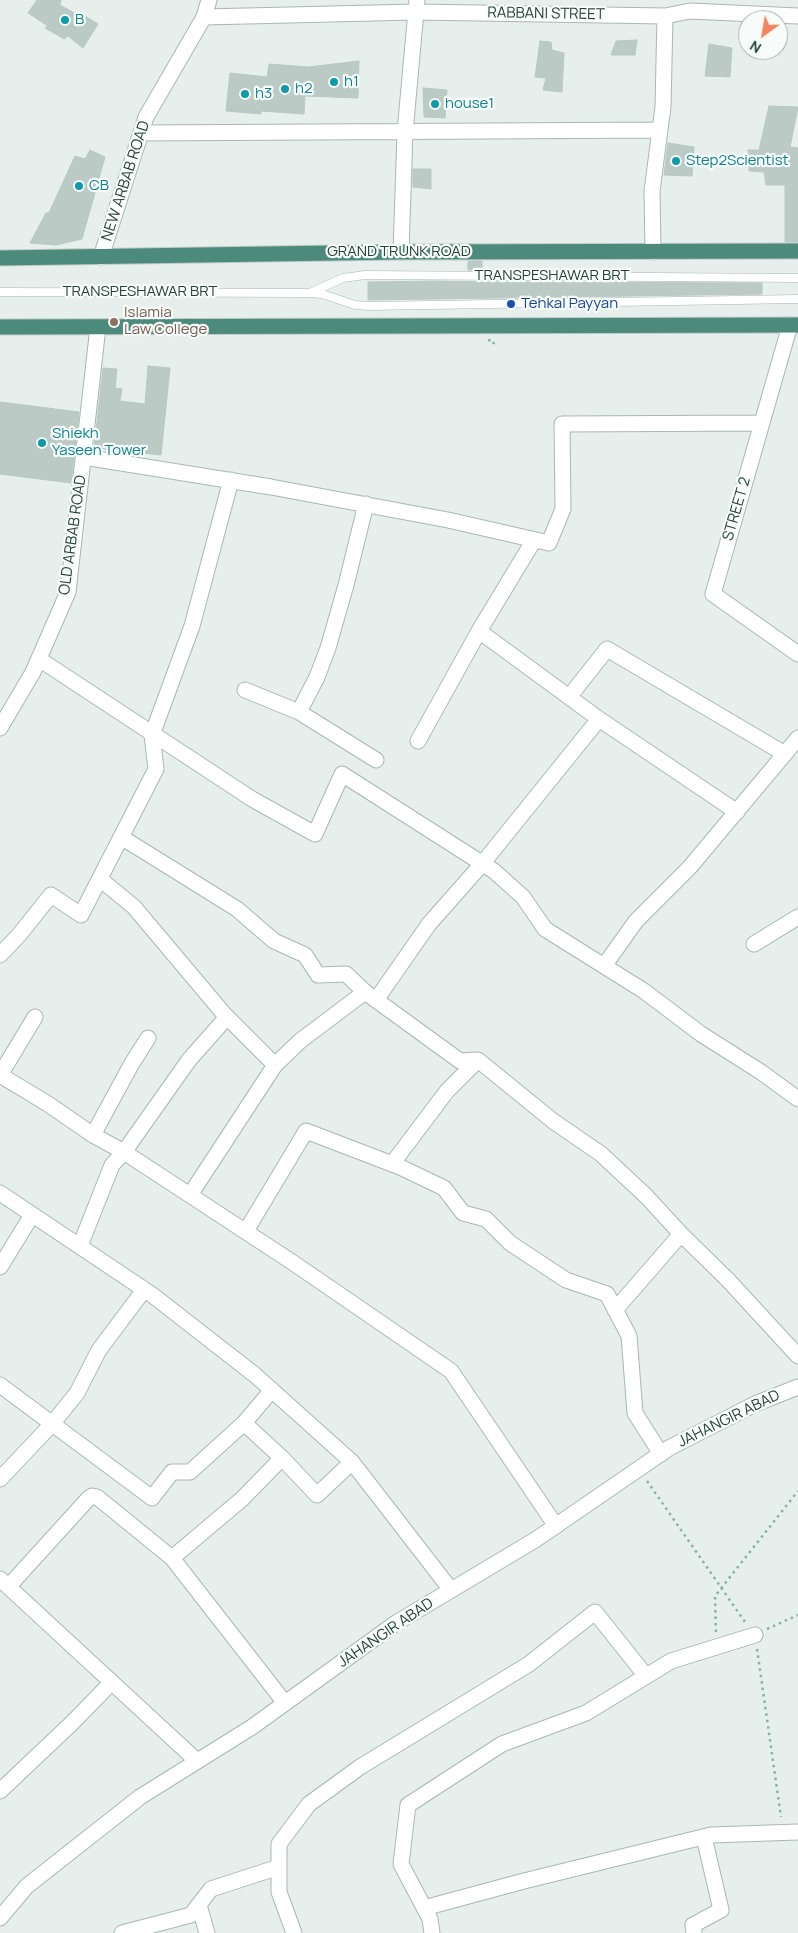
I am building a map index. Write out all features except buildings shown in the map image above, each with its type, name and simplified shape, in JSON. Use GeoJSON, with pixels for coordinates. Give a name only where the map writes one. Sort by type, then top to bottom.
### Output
{"type":"FeatureCollection","features":[{"type":"Feature","properties":{"kind":"highway","name":"GRAND TRUNK ROAD"},"geometry":{"type":"LineString","coordinates":[[0,258],[400,252],[798,251]]}},
{"type":"Feature","properties":{"kind":"highway"},"geometry":{"type":"LineString","coordinates":[[0,327],[794,324]]}},
{"type":"Feature","properties":{"kind":"street","name":"NEW ARBAB ROAD"},"geometry":{"type":"LineString","coordinates":[[101,257],[146,117],[204,17],[209,0]]}},
{"type":"Feature","properties":{"kind":"street","name":"RABBANI STREET"},"geometry":{"type":"LineString","coordinates":[[204,17],[416,6],[665,16],[690,11],[798,16]]}},
{"type":"Feature","properties":{"kind":"street"},"geometry":{"type":"LineString","coordinates":[[400,252],[405,132],[416,6]]}},
{"type":"Feature","properties":{"kind":"street"},"geometry":{"type":"LineString","coordinates":[[653,252],[652,191],[663,107],[665,16]]}},
{"type":"Feature","properties":{"kind":"street"},"geometry":{"type":"LineString","coordinates":[[141,133],[660,130]]}},
{"type":"Feature","properties":{"kind":"street","name":"STREET 2"},"geometry":{"type":"LineString","coordinates":[[794,324],[761,423],[713,594],[798,654]]}},
{"type":"Feature","properties":{"kind":"street","name":"OLD ARBAB ROAD"},"geometry":{"type":"LineString","coordinates":[[0,728],[33,672],[68,592],[98,327]]}},
{"type":"Feature","properties":{"kind":"street"},"geometry":{"type":"LineString","coordinates":[[84,457],[366,504],[549,543],[562,509],[562,424],[761,423]]}},
{"type":"Feature","properties":{"kind":"street"},"geometry":{"type":"LineString","coordinates":[[0,955],[20,935],[51,895],[81,915],[156,769],[152,735],[192,626],[231,480]]}},
{"type":"Feature","properties":{"kind":"street"},"geometry":{"type":"LineString","coordinates":[[299,712],[317,677],[328,648],[346,586],[366,504]]}},
{"type":"Feature","properties":{"kind":"street"},"geometry":{"type":"LineString","coordinates":[[418,741],[534,540]]}},
{"type":"Feature","properties":{"kind":"street"},"geometry":{"type":"LineString","coordinates":[[480,631],[599,719],[737,812]]}},
{"type":"Feature","properties":{"kind":"street"},"geometry":{"type":"LineString","coordinates":[[569,697],[607,649],[785,754]]}},
{"type":"Feature","properties":{"kind":"street"},"geometry":{"type":"LineString","coordinates":[[39,659],[252,799],[315,834],[342,774],[494,871],[523,897],[545,929],[644,991],[701,1034],[762,1072],[798,1099]]}},
{"type":"Feature","properties":{"kind":"street"},"geometry":{"type":"LineString","coordinates":[[245,690],[299,712],[376,760]]}},
{"type":"Feature","properties":{"kind":"street"},"geometry":{"type":"LineString","coordinates":[[190,1195],[275,1065],[300,1041],[371,996],[429,924],[482,864],[599,719]]}},
{"type":"Feature","properties":{"kind":"street"},"geometry":{"type":"LineString","coordinates":[[604,966],[636,921],[690,867],[798,738]]}},
{"type":"Feature","properties":{"kind":"street"},"geometry":{"type":"LineString","coordinates":[[121,837],[237,909],[274,941],[305,955],[318,975],[346,974],[371,996],[460,1061],[478,1060],[553,1120],[601,1154],[646,1196],[728,1280],[798,1356]]}},
{"type":"Feature","properties":{"kind":"street"},"geometry":{"type":"LineString","coordinates":[[100,879],[134,907],[228,1017],[275,1065]]}},
{"type":"Feature","properties":{"kind":"street"},"geometry":{"type":"LineString","coordinates":[[754,944],[798,917]]}},
{"type":"Feature","properties":{"kind":"street"},"geometry":{"type":"LineString","coordinates":[[35,1017],[0,1075],[246,1231],[451,1371],[556,1526]]}},
{"type":"Feature","properties":{"kind":"street"},"geometry":{"type":"LineString","coordinates":[[80,1246],[112,1164],[124,1152],[189,1060],[228,1017]]}},
{"type":"Feature","properties":{"kind":"street"},"geometry":{"type":"LineString","coordinates":[[93,1135],[131,1064],[148,1038]]}},
{"type":"Feature","properties":{"kind":"street"},"geometry":{"type":"LineString","coordinates":[[392,1164],[447,1091],[478,1060]]}},
{"type":"Feature","properties":{"kind":"street"},"geometry":{"type":"LineString","coordinates":[[246,1231],[306,1131],[392,1164],[444,1188],[463,1213],[486,1219],[510,1242],[566,1280],[607,1294],[629,1336],[635,1413],[661,1454]]}},
{"type":"Feature","properties":{"kind":"street"},"geometry":{"type":"LineString","coordinates":[[0,1193],[144,1290],[255,1375],[352,1462],[451,1590]]}},
{"type":"Feature","properties":{"kind":"street"},"geometry":{"type":"LineString","coordinates":[[0,1268],[32,1215]]}},
{"type":"Feature","properties":{"kind":"street"},"geometry":{"type":"LineString","coordinates":[[615,1310],[681,1234]]}},
{"type":"Feature","properties":{"kind":"street"},"geometry":{"type":"LineString","coordinates":[[0,1479],[52,1424],[76,1393],[99,1350],[144,1290]]}},
{"type":"Feature","properties":{"kind":"street"},"geometry":{"type":"LineString","coordinates":[[0,1385],[152,1498],[172,1472],[190,1472],[244,1423],[272,1390]]}},
{"type":"Feature","properties":{"kind":"street","name":"JAHANGIR ABAD"},"geometry":{"type":"LineString","coordinates":[[0,1918],[27,1886],[140,1797],[252,1727],[396,1623],[556,1526],[661,1454],[755,1404],[798,1387]]}},
{"type":"Feature","properties":{"kind":"street"},"geometry":{"type":"LineString","coordinates":[[244,1423],[282,1458],[317,1495],[352,1462]]}},
{"type":"Feature","properties":{"kind":"street"},"geometry":{"type":"LineString","coordinates":[[172,1558],[242,1499],[282,1458]]}},
{"type":"Feature","properties":{"kind":"street"},"geometry":{"type":"LineString","coordinates":[[197,1762],[4,1582],[92,1496],[97,1497],[172,1558],[285,1703]]}},
{"type":"Feature","properties":{"kind":"street"},"geometry":{"type":"LineString","coordinates":[[294,1933],[279,1892],[279,1844],[309,1804],[360,1767],[529,1664],[595,1612],[646,1676]]}},
{"type":"Feature","properties":{"kind":"street"},"geometry":{"type":"LineString","coordinates":[[432,1933],[430,1919],[401,1864],[408,1805],[502,1744],[586,1713],[671,1661],[755,1635]]}},
{"type":"Feature","properties":{"kind":"street"},"geometry":{"type":"LineString","coordinates":[[0,1790],[72,1723],[112,1682]]}},
{"type":"Feature","properties":{"kind":"street"},"geometry":{"type":"LineString","coordinates":[[424,1908],[524,1881],[704,1837],[791,1833]]}},
{"type":"Feature","properties":{"kind":"street"},"geometry":{"type":"LineString","coordinates":[[694,1933],[693,1925],[721,1910],[704,1837]]}},
{"type":"Feature","properties":{"kind":"street"},"geometry":{"type":"LineString","coordinates":[[122,1933],[191,1915],[212,1890],[279,1867]]}},
{"type":"Feature","properties":{"kind":"street"},"geometry":{"type":"LineString","coordinates":[[199,1905],[207,1933]]}},
{"type":"Feature","properties":{"kind":"lane","name":"TRANSPESHAWAR BRT"},"geometry":{"type":"LineString","coordinates":[[310,293],[343,278],[366,276],[798,278]]}},
{"type":"Feature","properties":{"kind":"lane","name":"TRANSPESHAWAR BRT"},"geometry":{"type":"LineString","coordinates":[[0,292],[310,293],[322,294],[354,305],[369,306],[798,300]]}},
{"type":"Feature","properties":{"kind":"path"},"geometry":{"type":"LineString","coordinates":[[638,1469],[755,1635],[791,1833]]}},
{"type":"Feature","properties":{"kind":"path"},"geometry":{"type":"LineString","coordinates":[[717,1646],[714,1596],[798,1491]]}},
{"type":"Feature","properties":{"kind":"path"},"geometry":{"type":"LineString","coordinates":[[755,1635],[798,1615]]}},
{"type":"Feature","properties":{"kind":"place","name":"B"},"geometry":{"type":"Point","coordinates":[65,20]}},
{"type":"Feature","properties":{"kind":"place","name":"h1"},"geometry":{"type":"Point","coordinates":[334,82]}},
{"type":"Feature","properties":{"kind":"place","name":"h2"},"geometry":{"type":"Point","coordinates":[285,89]}},
{"type":"Feature","properties":{"kind":"place","name":"h3"},"geometry":{"type":"Point","coordinates":[245,94]}},
{"type":"Feature","properties":{"kind":"place","name":"house1"},"geometry":{"type":"Point","coordinates":[435,104]}},
{"type":"Feature","properties":{"kind":"place","name":"Step2Scientist"},"geometry":{"type":"Point","coordinates":[676,161]}},
{"type":"Feature","properties":{"kind":"place","name":"CB"},"geometry":{"type":"Point","coordinates":[79,186]}},
{"type":"Feature","properties":{"kind":"place","name":"Tehkal Payyan"},"geometry":{"type":"Point","coordinates":[511,304]}},
{"type":"Feature","properties":{"kind":"place","name":"Islamia Law College"},"geometry":{"type":"Point","coordinates":[114,322]}},
{"type":"Feature","properties":{"kind":"place","name":"Shiekh Yaseen Tower"},"geometry":{"type":"Point","coordinates":[42,443]}}]}
